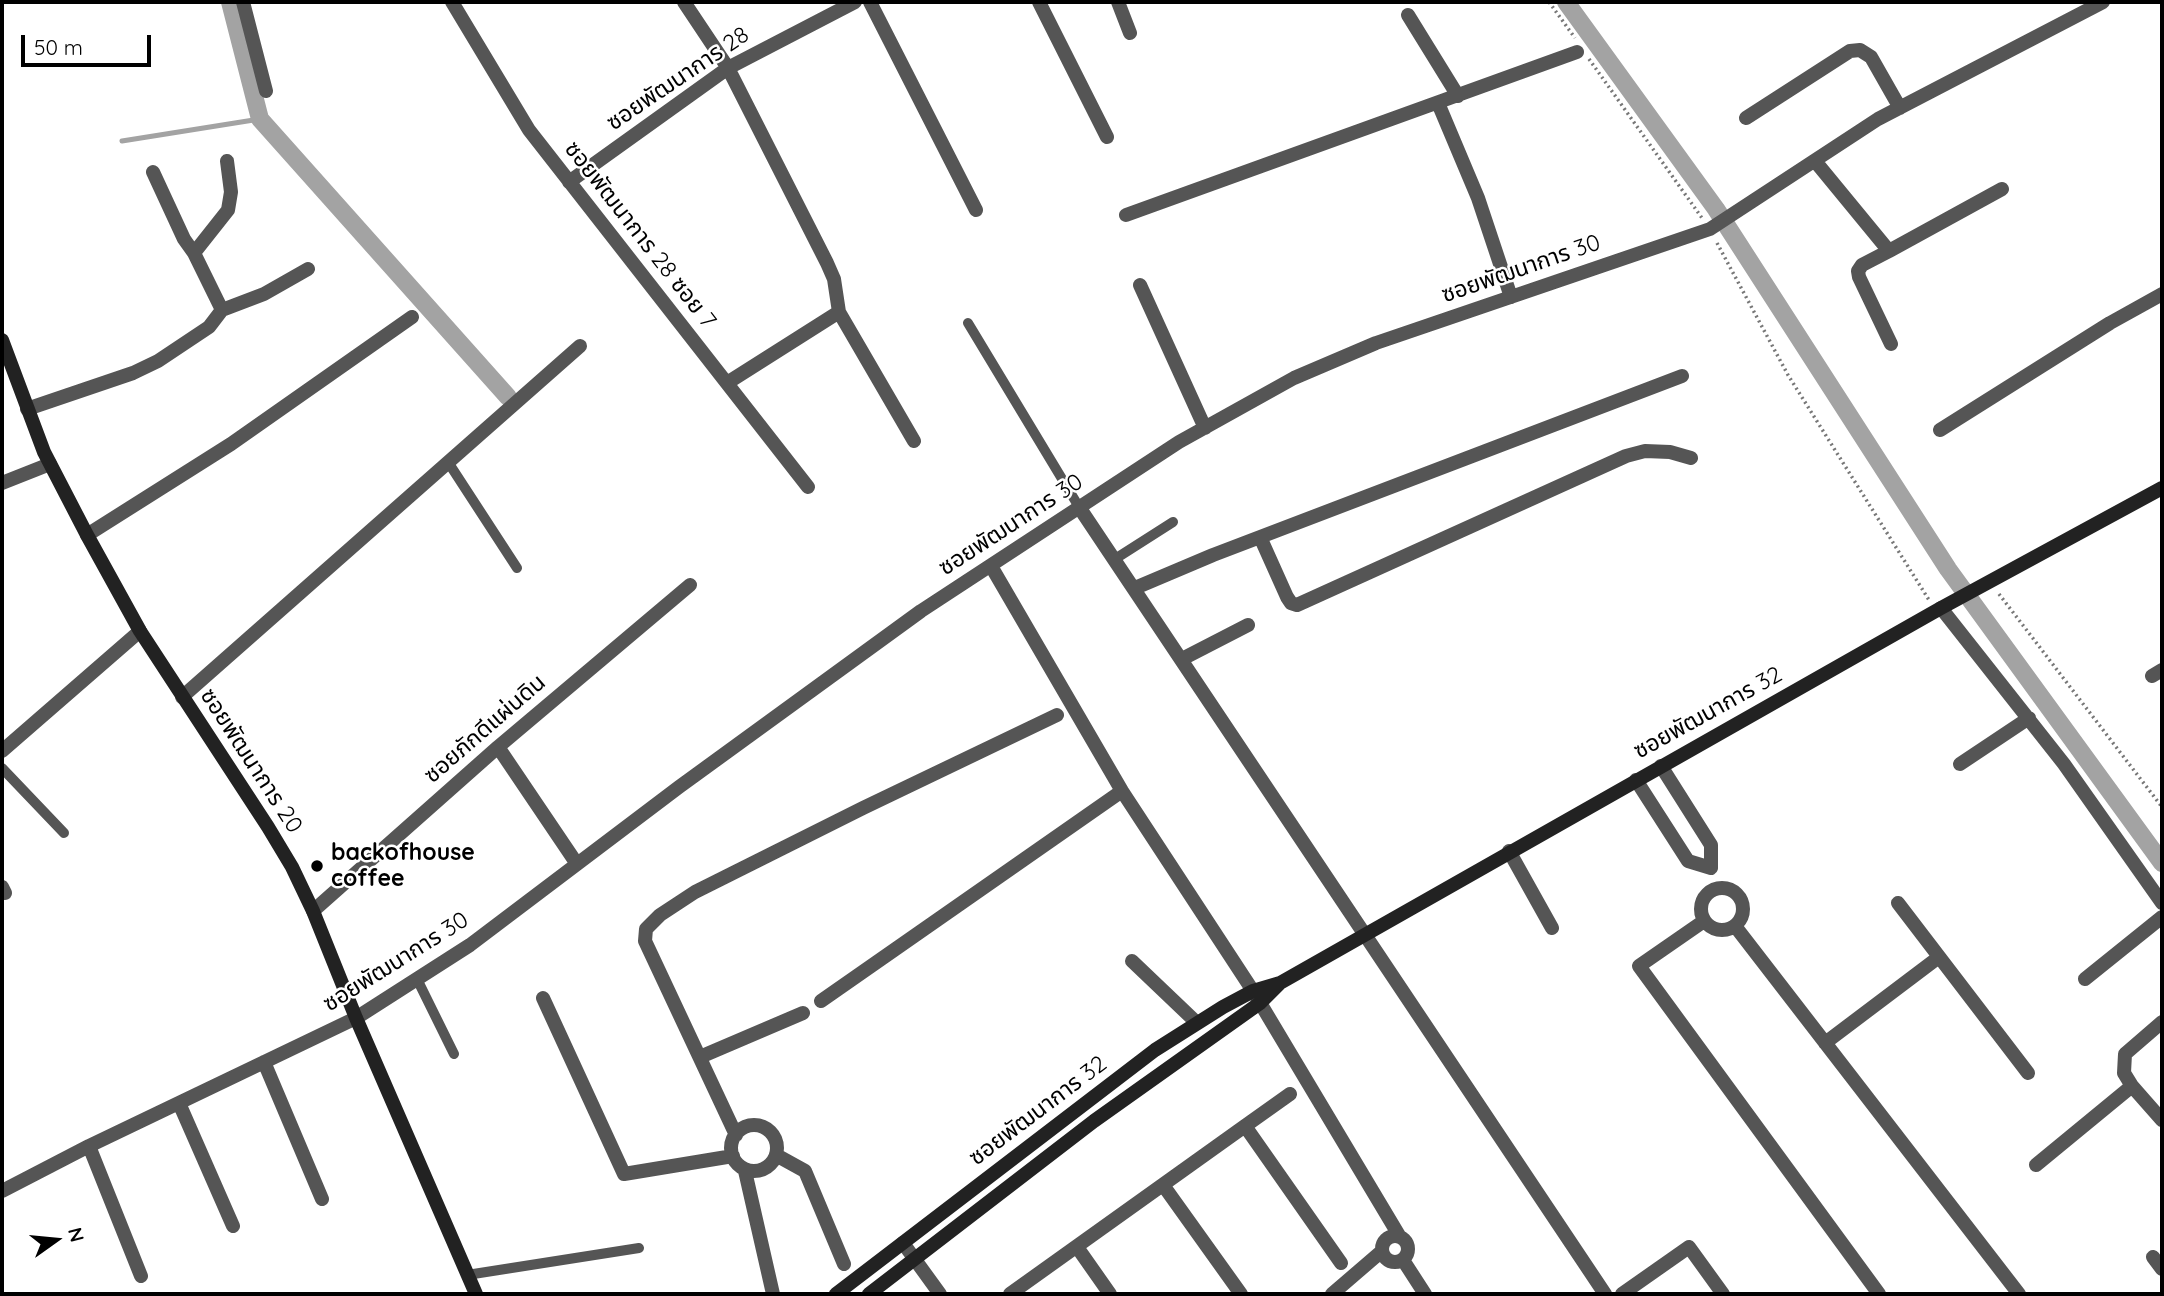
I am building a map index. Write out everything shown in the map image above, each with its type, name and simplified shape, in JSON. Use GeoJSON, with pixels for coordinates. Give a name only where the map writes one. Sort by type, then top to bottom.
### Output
{"type":"FeatureCollection","features":[{"type":"Feature","properties":{"kind":"street"},"geometry":{"type":"LineString","coordinates":[[243,2],[266,91]]}},
{"type":"Feature","properties":{"kind":"street","name":"ซอยพัฒนาการ 28 ซอย 7"},"geometry":{"type":"LineString","coordinates":[[452,2],[529,130],[808,487]]}},
{"type":"Feature","properties":{"kind":"street"},"geometry":{"type":"LineString","coordinates":[[684,2],[728,68],[827,263],[834,279],[839,312],[914,441]]}},
{"type":"Feature","properties":{"kind":"street","name":"ซอยพัฒนาการ 28"},"geometry":{"type":"LineString","coordinates":[[569,182],[728,68],[855,2]]}},
{"type":"Feature","properties":{"kind":"street"},"geometry":{"type":"LineString","coordinates":[[870,2],[976,211]]}},
{"type":"Feature","properties":{"kind":"street"},"geometry":{"type":"LineString","coordinates":[[1039,2],[1107,137]]}},
{"type":"Feature","properties":{"kind":"street"},"geometry":{"type":"LineString","coordinates":[[1118,2],[1130,33]]}},
{"type":"Feature","properties":{"kind":"street","name":"ซอยพัฒนาการ 30"},"geometry":{"type":"LineString","coordinates":[[2,1191],[89,1146],[355,1018],[417,979],[470,945],[679,787],[921,611],[1205,428],[1294,378],[1376,342],[1710,229],[1878,120],[2104,2]]}},
{"type":"Feature","properties":{"kind":"street"},"geometry":{"type":"LineString","coordinates":[[1408,15],[1458,96]]}},
{"type":"Feature","properties":{"kind":"street"},"geometry":{"type":"LineString","coordinates":[[1746,118],[1850,51],[1860,50],[1871,57],[1900,108]]}},
{"type":"Feature","properties":{"kind":"street"},"geometry":{"type":"LineString","coordinates":[[1126,215],[1582,52]]}},
{"type":"Feature","properties":{"kind":"street"},"geometry":{"type":"LineString","coordinates":[[1438,103],[1478,198],[1511,297]]}},
{"type":"Feature","properties":{"kind":"street"},"geometry":{"type":"LineString","coordinates":[[1815,161],[1889,251]]}},
{"type":"Feature","properties":{"kind":"street"},"geometry":{"type":"LineString","coordinates":[[194,253],[228,210],[231,192],[227,162]]}},
{"type":"Feature","properties":{"kind":"street"},"geometry":{"type":"LineString","coordinates":[[153,172],[184,239],[194,253],[222,310]]}},
{"type":"Feature","properties":{"kind":"street"},"geometry":{"type":"LineString","coordinates":[[1891,344],[1858,277],[1862,265],[2002,189]]}},
{"type":"Feature","properties":{"kind":"street"},"geometry":{"type":"LineString","coordinates":[[27,410],[133,373],[158,361],[209,327],[222,310],[264,294],[308,269]]}},
{"type":"Feature","properties":{"kind":"street"},"geometry":{"type":"LineString","coordinates":[[1140,285],[1205,428]]}},
{"type":"Feature","properties":{"kind":"street"},"geometry":{"type":"LineString","coordinates":[[1940,430],[2110,323],[2162,294]]}},
{"type":"Feature","properties":{"kind":"street"},"geometry":{"type":"LineString","coordinates":[[727,383],[839,312]]}},
{"type":"Feature","properties":{"kind":"street"},"geometry":{"type":"LineString","coordinates":[[87,535],[231,444],[412,317]]}},
{"type":"Feature","properties":{"kind":"street","name":"ซอยพัฒนาการ 20"},"geometry":{"type":"LineString","coordinates":[[2,340],[50,464],[87,535],[140,631],[292,867],[476,1294]]}},
{"type":"Feature","properties":{"kind":"street"},"geometry":{"type":"LineString","coordinates":[[182,697],[580,346]]}},
{"type":"Feature","properties":{"kind":"street"},"geometry":{"type":"LineString","coordinates":[[1135,588],[1213,555],[1261,539],[1682,376]]}},
{"type":"Feature","properties":{"kind":"street"},"geometry":{"type":"LineString","coordinates":[[1261,539],[1287,597],[1291,603],[1297,605],[1626,456],[1644,451],[1670,452],[1691,458]]}},
{"type":"Feature","properties":{"kind":"street"},"geometry":{"type":"LineString","coordinates":[[2,483],[50,464]]}},
{"type":"Feature","properties":{"kind":"street","name":"ซอยพัฒนาการ 32"},"geometry":{"type":"LineString","coordinates":[[869,1294],[1257,997],[1509,851],[1943,607],[2162,488]]}},
{"type":"Feature","properties":{"kind":"street"},"geometry":{"type":"LineString","coordinates":[[1079,507],[1605,1294]]}},
{"type":"Feature","properties":{"kind":"street"},"geometry":{"type":"LineString","coordinates":[[991,566],[1122,791],[1257,997],[1408,1248],[1403,1260],[1397,1262],[1390,1261],[1382,1251]]}},
{"type":"Feature","properties":{"kind":"street","name":"ซอยภักดีแผ่นดิน"},"geometry":{"type":"LineString","coordinates":[[313,911],[498,747],[690,584]]}},
{"type":"Feature","properties":{"kind":"street"},"geometry":{"type":"LineString","coordinates":[[1943,607],[2029,718],[2162,903]]}},
{"type":"Feature","properties":{"kind":"street"},"geometry":{"type":"LineString","coordinates":[[1182,659],[1248,625]]}},
{"type":"Feature","properties":{"kind":"street"},"geometry":{"type":"LineString","coordinates":[[2,751],[140,631]]}},
{"type":"Feature","properties":{"kind":"street"},"geometry":{"type":"LineString","coordinates":[[736,1135],[645,942],[646,929],[660,915],[695,892],[1057,715]]}},
{"type":"Feature","properties":{"kind":"street"},"geometry":{"type":"LineString","coordinates":[[1960,764],[2029,718]]}},
{"type":"Feature","properties":{"kind":"street"},"geometry":{"type":"LineString","coordinates":[[498,747],[577,864]]}},
{"type":"Feature","properties":{"kind":"street"},"geometry":{"type":"LineString","coordinates":[[1661,766],[1711,845],[1711,868],[1718,888]]}},
{"type":"Feature","properties":{"kind":"street"},"geometry":{"type":"LineString","coordinates":[[1636,780],[1688,861],[1711,868]]}},
{"type":"Feature","properties":{"kind":"street"},"geometry":{"type":"LineString","coordinates":[[821,1001],[1122,791]]}},
{"type":"Feature","properties":{"kind":"street"},"geometry":{"type":"LineString","coordinates":[[1509,851],[1552,928]]}},
{"type":"Feature","properties":{"kind":"street"},"geometry":{"type":"LineString","coordinates":[[1712,890],[1732,890],[1741,900],[1743,914],[1735,926],[1722,930],[1709,926],[1704,921],[1701,914],[1703,901],[1712,890]]}},
{"type":"Feature","properties":{"kind":"street"},"geometry":{"type":"LineString","coordinates":[[1898,903],[2028,1073]]}},
{"type":"Feature","properties":{"kind":"street"},"geometry":{"type":"LineString","coordinates":[[2085,979],[2162,917]]}},
{"type":"Feature","properties":{"kind":"street"},"geometry":{"type":"LineString","coordinates":[[1704,921],[1639,966],[1879,1294]]}},
{"type":"Feature","properties":{"kind":"street"},"geometry":{"type":"LineString","coordinates":[[1735,926],[2019,1294]]}},
{"type":"Feature","properties":{"kind":"street"},"geometry":{"type":"LineString","coordinates":[[1825,1043],[1940,957]]}},
{"type":"Feature","properties":{"kind":"street"},"geometry":{"type":"LineString","coordinates":[[1132,961],[1197,1024]]}},
{"type":"Feature","properties":{"kind":"street","name":"ซอยพัฒนาการ 32"},"geometry":{"type":"LineString","coordinates":[[836,1294],[1155,1050],[1197,1024],[1257,997]]}},
{"type":"Feature","properties":{"kind":"street"},"geometry":{"type":"LineString","coordinates":[[543,998],[624,1174],[733,1156]]}},
{"type":"Feature","properties":{"kind":"street"},"geometry":{"type":"LineString","coordinates":[[700,1057],[803,1013]]}},
{"type":"Feature","properties":{"kind":"street"},"geometry":{"type":"LineString","coordinates":[[2161,1116],[2132,1086],[2124,1073],[2125,1054],[2162,1022]]}},
{"type":"Feature","properties":{"kind":"street"},"geometry":{"type":"LineString","coordinates":[[264,1062],[322,1199]]}},
{"type":"Feature","properties":{"kind":"street"},"geometry":{"type":"LineString","coordinates":[[2036,1166],[2132,1086]]}},
{"type":"Feature","properties":{"kind":"street"},"geometry":{"type":"LineString","coordinates":[[1010,1294],[1290,1094]]}},
{"type":"Feature","properties":{"kind":"street"},"geometry":{"type":"LineString","coordinates":[[179,1103],[233,1226]]}},
{"type":"Feature","properties":{"kind":"street"},"geometry":{"type":"LineString","coordinates":[[1081,1106],[1094,1121]]}},
{"type":"Feature","properties":{"kind":"street"},"geometry":{"type":"LineString","coordinates":[[751,1125],[764,1126],[774,1136],[776,1155],[772,1163],[763,1169],[745,1171],[739,1168],[733,1156],[733,1141],[736,1135],[751,1125]]}},
{"type":"Feature","properties":{"kind":"street"},"geometry":{"type":"LineString","coordinates":[[1245,1126],[1341,1263]]}},
{"type":"Feature","properties":{"kind":"street"},"geometry":{"type":"LineString","coordinates":[[89,1146],[141,1276]]}},
{"type":"Feature","properties":{"kind":"street"},"geometry":{"type":"LineString","coordinates":[[776,1155],[805,1171],[844,1264]]}},
{"type":"Feature","properties":{"kind":"street"},"geometry":{"type":"LineString","coordinates":[[745,1171],[773,1294]]}},
{"type":"Feature","properties":{"kind":"street"},"geometry":{"type":"LineString","coordinates":[[1163,1185],[1241,1294]]}},
{"type":"Feature","properties":{"kind":"street"},"geometry":{"type":"LineString","coordinates":[[1332,1294],[1382,1251],[1387,1239],[1400,1237]]}},
{"type":"Feature","properties":{"kind":"street"},"geometry":{"type":"LineString","coordinates":[[904,1243],[940,1294]]}},
{"type":"Feature","properties":{"kind":"street"},"geometry":{"type":"LineString","coordinates":[[1077,1247],[1110,1294]]}},
{"type":"Feature","properties":{"kind":"street"},"geometry":{"type":"LineString","coordinates":[[1622,1294],[1689,1247],[1723,1294]]}},
{"type":"Feature","properties":{"kind":"street"},"geometry":{"type":"LineString","coordinates":[[1403,1260],[1425,1294]]}},
{"type":"Feature","properties":{"kind":"lane"},"geometry":{"type":"LineString","coordinates":[[968,323],[1079,507]]}},
{"type":"Feature","properties":{"kind":"lane"},"geometry":{"type":"LineString","coordinates":[[448,462],[517,568]]}},
{"type":"Feature","properties":{"kind":"lane"},"geometry":{"type":"LineString","coordinates":[[1115,559],[1173,522]]}},
{"type":"Feature","properties":{"kind":"lane"},"geometry":{"type":"LineString","coordinates":[[2,768],[64,833]]}},
{"type":"Feature","properties":{"kind":"lane"},"geometry":{"type":"LineString","coordinates":[[417,979],[454,1054]]}},
{"type":"Feature","properties":{"kind":"lane"},"geometry":{"type":"LineString","coordinates":[[467,1275],[639,1248]]}},
{"type":"Feature","properties":{"kind":"path"},"geometry":{"type":"LineString","coordinates":[[1549,2],[1710,229],[1788,375],[1943,607]]}},
{"type":"Feature","properties":{"kind":"path"},"geometry":{"type":"LineString","coordinates":[[1990,581],[2162,807]]}},
{"type":"Feature","properties":{"kind":"waterway"},"geometry":{"type":"LineString","coordinates":[[230,2],[260,119],[508,397]]}},
{"type":"Feature","properties":{"kind":"waterway"},"geometry":{"type":"LineString","coordinates":[[1566,2],[1716,209],[1948,569],[2162,863]]}},
{"type":"Feature","properties":{"kind":"waterway"},"geometry":{"type":"LineString","coordinates":[[122,141],[260,119]]}},
{"type":"Feature","properties":{"kind":"place","name":"backofhouse coffee"},"geometry":{"type":"Point","coordinates":[317,866]}}]}
